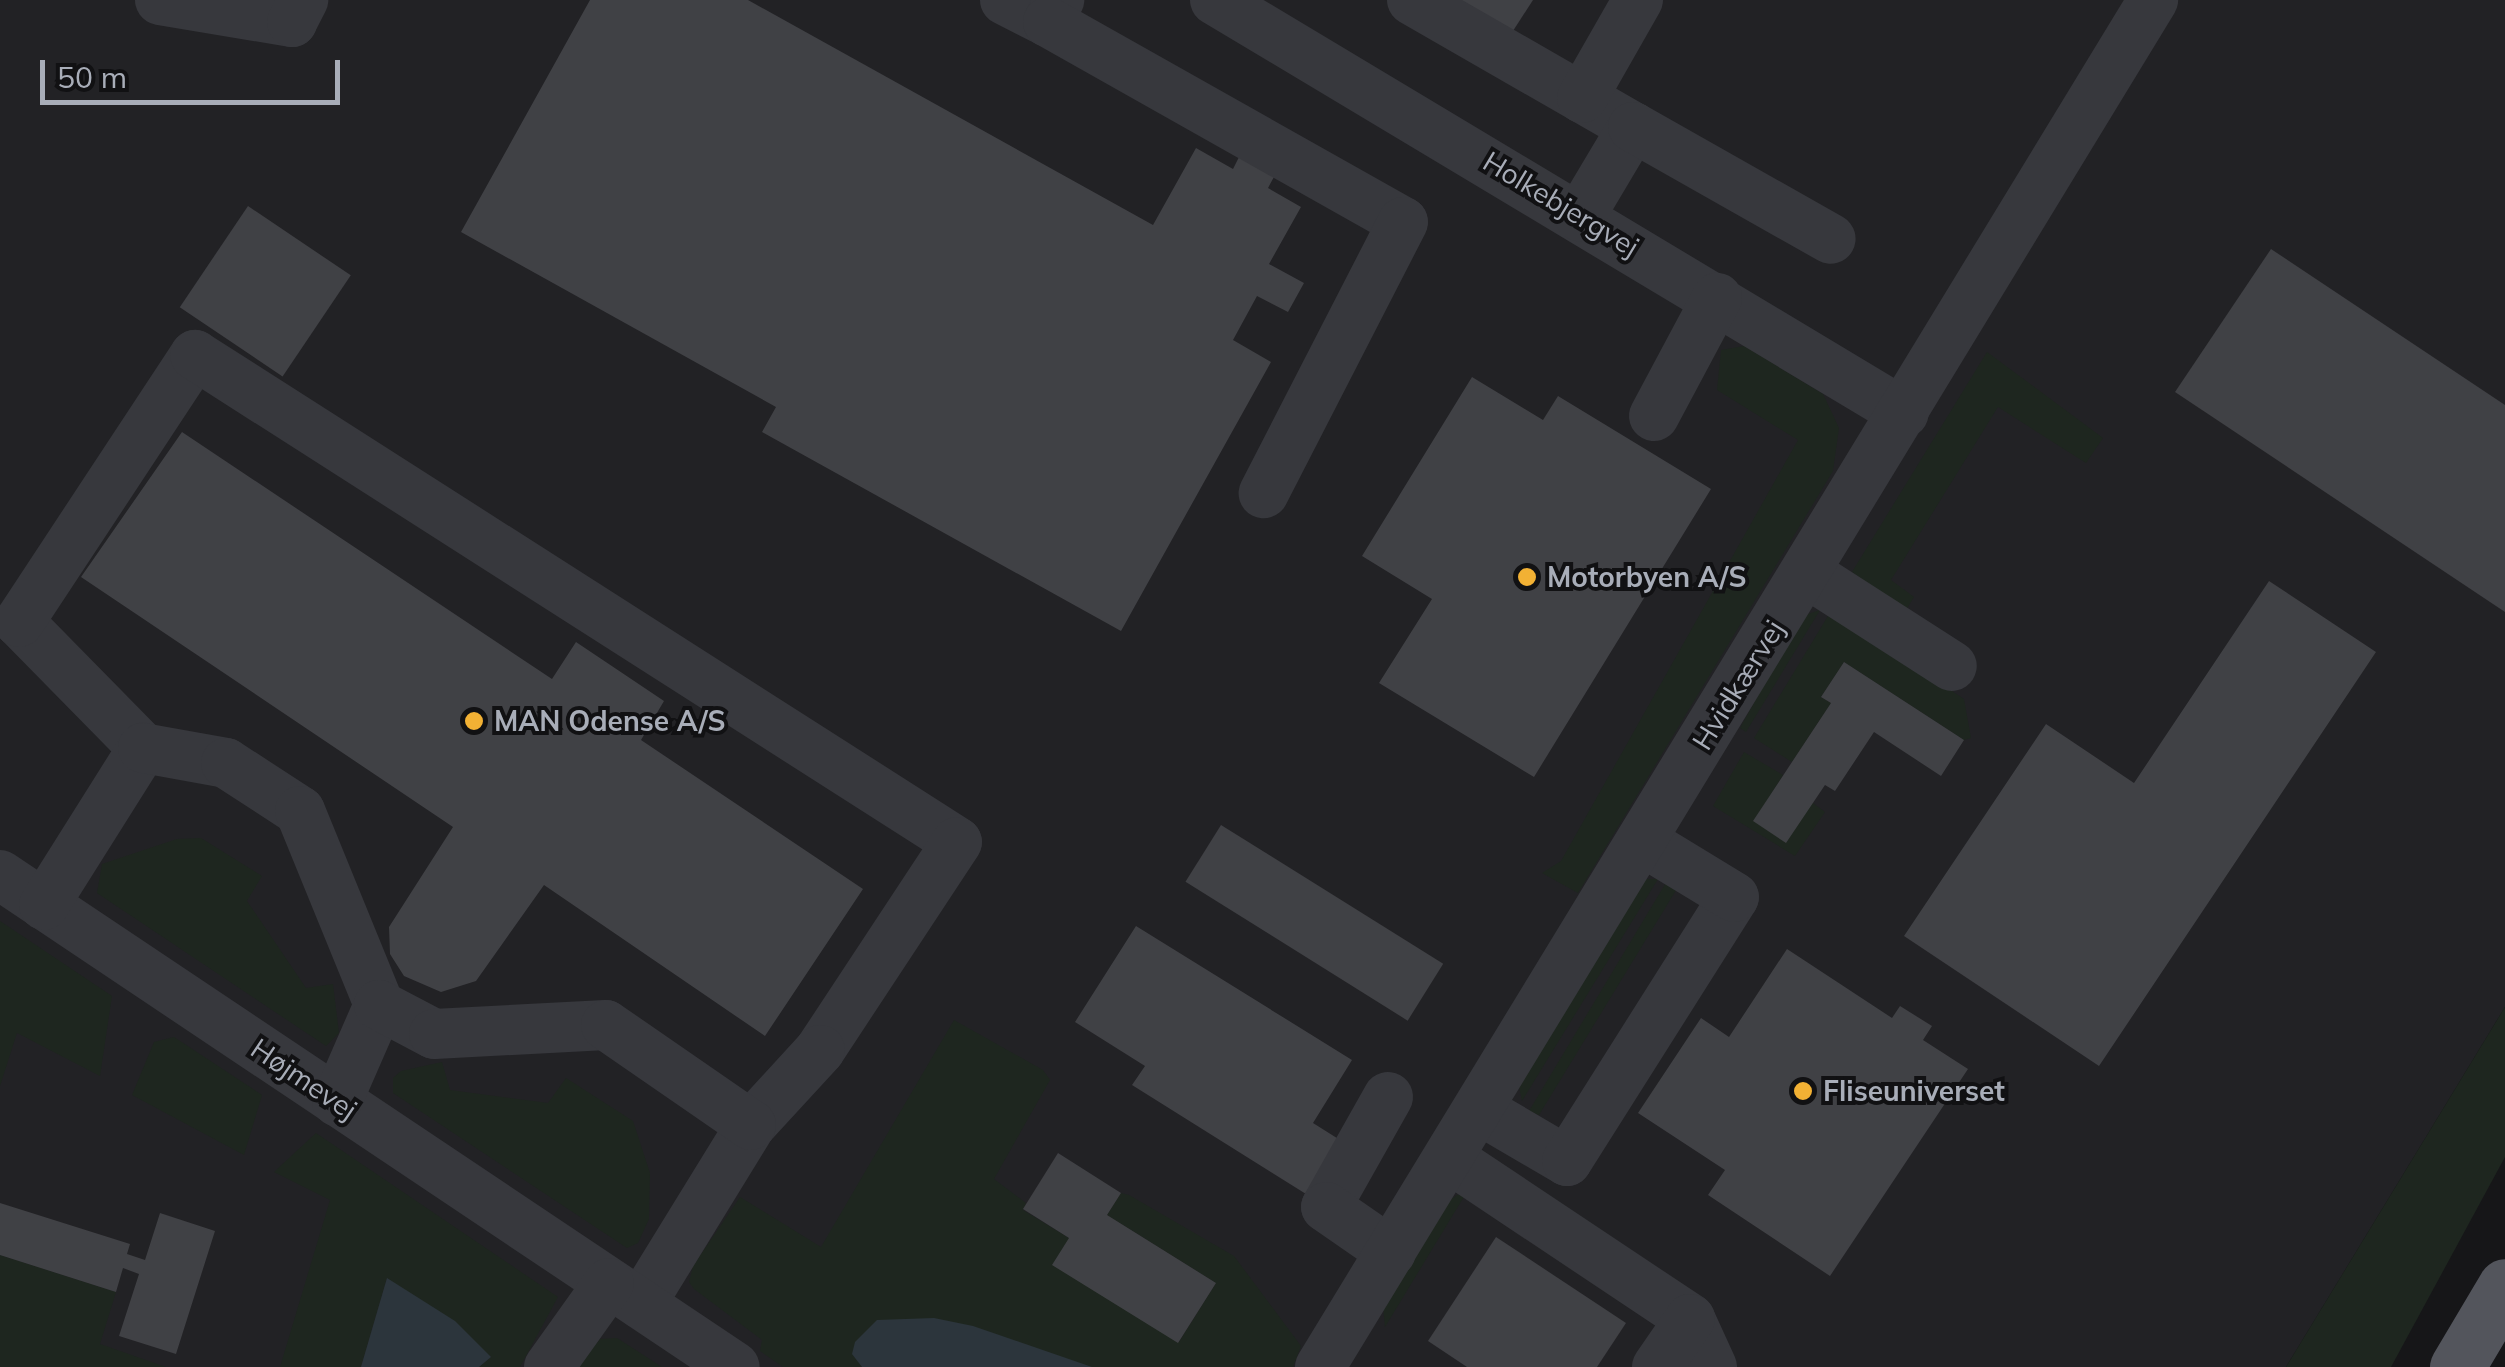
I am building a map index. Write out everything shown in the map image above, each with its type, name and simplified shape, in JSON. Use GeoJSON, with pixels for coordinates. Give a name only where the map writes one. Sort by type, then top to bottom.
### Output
{"type":"FeatureCollection","features":[{"type":"Feature","properties":{"kind":"main road"},"geometry":{"type":"LineString","coordinates":[[2458,1367],[2505,1286]]}},
{"type":"Feature","properties":{"kind":"street"},"geometry":{"type":"LineString","coordinates":[[160,0],[292,22],[303,0]]}},
{"type":"Feature","properties":{"kind":"street","name":"Holkebjergvej"},"geometry":{"type":"LineString","coordinates":[[1214,0],[1904,413]]}},
{"type":"Feature","properties":{"kind":"street"},"geometry":{"type":"LineString","coordinates":[[1412,0],[1832,238]]}},
{"type":"Feature","properties":{"kind":"street"},"geometry":{"type":"LineString","coordinates":[[1582,98],[1638,0]]}},
{"type":"Feature","properties":{"kind":"street","name":"Hvidkærvej"},"geometry":{"type":"LineString","coordinates":[[1320,1367],[2153,0]]}},
{"type":"Feature","properties":{"kind":"street"},"geometry":{"type":"LineString","coordinates":[[1037,7],[1403,222],[1264,494]]}},
{"type":"Feature","properties":{"kind":"street"},"geometry":{"type":"LineString","coordinates":[[1580,216],[1633,127]]}},
{"type":"Feature","properties":{"kind":"street"},"geometry":{"type":"LineString","coordinates":[[1654,416],[1717,298]]}},
{"type":"Feature","properties":{"kind":"street"},"geometry":{"type":"LineString","coordinates":[[549,1367],[625,1294],[751,1125],[820,1050],[957,842],[195,355],[20,622],[143,748],[226,763],[300,812],[380,1005],[434,1034],[606,1025],[751,1125]]}},
{"type":"Feature","properties":{"kind":"street"},"geometry":{"type":"LineString","coordinates":[[1807,572],[1952,666]]}},
{"type":"Feature","properties":{"kind":"street"},"geometry":{"type":"LineString","coordinates":[[44,904],[143,748]]}},
{"type":"Feature","properties":{"kind":"street"},"geometry":{"type":"LineString","coordinates":[[1478,1110],[1567,1161],[1734,897],[1642,841]]}},
{"type":"Feature","properties":{"kind":"street","name":"Højmevej"},"geometry":{"type":"LineString","coordinates":[[0,875],[735,1367]]}},
{"type":"Feature","properties":{"kind":"street"},"geometry":{"type":"LineString","coordinates":[[337,1101],[380,1005]]}},
{"type":"Feature","properties":{"kind":"street"},"geometry":{"type":"LineString","coordinates":[[1388,1097],[1326,1206],[1391,1252]]}},
{"type":"Feature","properties":{"kind":"street"},"geometry":{"type":"LineString","coordinates":[[1449,1158],[1690,1319],[1712,1367]]}},
{"type":"Feature","properties":{"kind":"street"},"geometry":{"type":"LineString","coordinates":[[1657,1367],[1690,1319]]}},
{"type":"Feature","properties":{"kind":"shaded area"},"geometry":{"type":"Polygon","coordinates":[[[0,0],[2505,0],[2505,1007],[2286,1367],[0,1367],[0,0]]]}},
{"type":"Feature","properties":{"kind":"shaded area"},"geometry":{"type":"Polygon","coordinates":[[[1744,346],[1823,394],[1839,428],[1833,471],[1578,893],[1542,873],[1561,861],[1798,440],[1717,390],[1721,350],[1744,346]]]}},
{"type":"Feature","properties":{"kind":"shaded area"},"geometry":{"type":"Polygon","coordinates":[[[1987,352],[2103,438],[2086,463],[1998,407],[1891,580],[1914,597],[1906,610],[1852,572],[1987,352]]]}},
{"type":"Feature","properties":{"kind":"shaded area"},"geometry":{"type":"Polygon","coordinates":[[[1820,610],[1746,732],[1740,728],[1802,616],[1820,610]]]}},
{"type":"Feature","properties":{"kind":"shaded area"},"geometry":{"type":"Polygon","coordinates":[[[1831,611],[1964,699],[1971,738],[1964,740],[1844,662],[1821,697],[1831,703],[1792,762],[1754,738],[1831,611]]]}},
{"type":"Feature","properties":{"kind":"shaded area"},"geometry":{"type":"Polygon","coordinates":[[[1744,752],[1783,775],[1754,821],[1813,803],[1825,812],[1795,856],[1713,806],[1744,752]]]}},
{"type":"Feature","properties":{"kind":"shaded area"},"geometry":{"type":"Polygon","coordinates":[[[201,838],[262,876],[247,901],[306,988],[333,984],[339,1033],[326,1046],[97,893],[102,864],[177,839],[201,838]]]}},
{"type":"Feature","properties":{"kind":"shaded area"},"geometry":{"type":"Polygon","coordinates":[[[1642,879],[1658,879],[1522,1101],[1519,1086],[1642,879]]]}},
{"type":"Feature","properties":{"kind":"shaded area"},"geometry":{"type":"Polygon","coordinates":[[[1667,881],[1678,887],[1539,1115],[1529,1111],[1667,881]]]}},
{"type":"Feature","properties":{"kind":"shaded area"},"geometry":{"type":"Polygon","coordinates":[[[0,921],[112,996],[100,1076],[17,1033],[0,1086],[0,921]]]}},
{"type":"Feature","properties":{"kind":"shaded area"},"geometry":{"type":"Polygon","coordinates":[[[2505,1007],[2505,1157],[2391,1367],[2286,1367],[2505,1007]]]}},
{"type":"Feature","properties":{"kind":"shaded area"},"geometry":{"type":"Polygon","coordinates":[[[954,1020],[1043,1070],[1050,1080],[994,1179],[1026,1203],[1023,1210],[1069,1238],[1179,1342],[1216,1283],[1107,1215],[1121,1193],[1234,1256],[1301,1346],[1293,1367],[1092,1367],[853,1354],[862,1367],[783,1367],[760,1351],[762,1340],[694,1289],[689,1282],[693,1266],[740,1197],[821,1247],[954,1020]]]}},
{"type":"Feature","properties":{"kind":"shaded area"},"geometry":{"type":"Polygon","coordinates":[[[174,1037],[262,1095],[244,1155],[132,1095],[154,1042],[174,1037]]]}},
{"type":"Feature","properties":{"kind":"shaded area"},"geometry":{"type":"Polygon","coordinates":[[[442,1062],[450,1090],[548,1103],[566,1078],[633,1121],[650,1173],[649,1219],[638,1243],[627,1248],[393,1093],[393,1078],[401,1071],[442,1062]]]}},
{"type":"Feature","properties":{"kind":"shaded area"},"geometry":{"type":"Polygon","coordinates":[[[316,1133],[558,1297],[520,1367],[479,1367],[491,1357],[387,1278],[361,1367],[280,1367],[330,1200],[274,1172],[316,1133]]]}},
{"type":"Feature","properties":{"kind":"shaded area"},"geometry":{"type":"Polygon","coordinates":[[[1457,1195],[1465,1195],[1385,1327],[1383,1306],[1446,1203],[1457,1195]]]}},
{"type":"Feature","properties":{"kind":"shaded area"},"geometry":{"type":"Polygon","coordinates":[[[0,1255],[116,1292],[100,1344],[166,1367],[0,1367],[0,1255]]]}},
{"type":"Feature","properties":{"kind":"shaded area"},"geometry":{"type":"Polygon","coordinates":[[[387,1278],[455,1321],[491,1357],[479,1367],[361,1367],[387,1278]]]}},
{"type":"Feature","properties":{"kind":"shaded area"},"geometry":{"type":"Polygon","coordinates":[[[934,1318],[973,1326],[1092,1367],[862,1367],[852,1354],[855,1342],[877,1320],[934,1318]]]}},
{"type":"Feature","properties":{"kind":"shaded area"},"geometry":{"type":"Polygon","coordinates":[[[617,1338],[662,1367],[577,1367],[600,1339],[617,1338]]]}},
{"type":"Feature","properties":{"kind":"building"},"geometry":{"type":"Polygon","coordinates":[[[590,0],[748,0],[1153,225],[1196,148],[1233,169],[1240,155],[1275,175],[1268,188],[1301,207],[1269,264],[1304,283],[1288,312],[1257,296],[1233,340],[1271,362],[1121,631],[762,432],[776,407],[461,232],[590,0]]]}},
{"type":"Feature","properties":{"kind":"building"},"geometry":{"type":"Polygon","coordinates":[[[1456,0],[1533,0],[1511,34],[1456,0]]]}},
{"type":"Feature","properties":{"kind":"building"},"geometry":{"type":"Polygon","coordinates":[[[248,206],[351,275],[283,376],[180,307],[248,206]]]}},
{"type":"Feature","properties":{"kind":"building"},"geometry":{"type":"Polygon","coordinates":[[[2271,249],[2505,405],[2505,612],[2175,392],[2271,249]]]}},
{"type":"Feature","properties":{"kind":"building","name":"Motorbyen A/S"},"geometry":{"type":"Polygon","coordinates":[[[1472,377],[1543,420],[1558,396],[1711,489],[1534,777],[1379,683],[1432,599],[1362,556],[1472,377]]]}},
{"type":"Feature","properties":{"kind":"building","name":"MAN Odense A/S"},"geometry":{"type":"Polygon","coordinates":[[[182,432],[552,679],[576,642],[664,701],[641,740],[863,889],[765,1036],[544,885],[476,981],[441,992],[404,976],[390,954],[389,927],[453,827],[81,577],[182,432]]]}},
{"type":"Feature","properties":{"kind":"building"},"geometry":{"type":"Polygon","coordinates":[[[2269,581],[2376,652],[2099,1066],[1904,936],[2046,724],[2134,783],[2269,581]]]}},
{"type":"Feature","properties":{"kind":"building"},"geometry":{"type":"Polygon","coordinates":[[[1844,662],[1964,740],[1941,776],[1874,732],[1835,791],[1825,785],[1786,843],[1753,821],[1831,703],[1821,697],[1844,662]]]}},
{"type":"Feature","properties":{"kind":"building"},"geometry":{"type":"Polygon","coordinates":[[[1221,825],[1443,964],[1408,1021],[1185,882],[1221,825]]]}},
{"type":"Feature","properties":{"kind":"building"},"geometry":{"type":"Polygon","coordinates":[[[1136,926],[1352,1060],[1313,1123],[1340,1140],[1306,1194],[1132,1085],[1145,1066],[1075,1022],[1136,926]]]}},
{"type":"Feature","properties":{"kind":"building","name":"Fliseuniverset"},"geometry":{"type":"Polygon","coordinates":[[[1787,949],[1892,1018],[1900,1006],[1932,1026],[1923,1040],[1968,1069],[1830,1276],[1708,1195],[1725,1170],[1638,1113],[1701,1018],[1729,1037],[1787,949]]]}},
{"type":"Feature","properties":{"kind":"building"},"geometry":{"type":"Polygon","coordinates":[[[1058,1153],[1121,1193],[1107,1215],[1216,1283],[1178,1343],[1052,1265],[1069,1238],[1023,1209],[1058,1153]]]}},
{"type":"Feature","properties":{"kind":"building"},"geometry":{"type":"Polygon","coordinates":[[[0,1203],[130,1244],[127,1254],[145,1260],[160,1213],[215,1231],[176,1354],[119,1336],[139,1274],[123,1268],[116,1292],[0,1255],[0,1203]]]}},
{"type":"Feature","properties":{"kind":"building"},"geometry":{"type":"Polygon","coordinates":[[[1496,1237],[1626,1323],[1597,1367],[1467,1367],[1428,1341],[1496,1237]]]}},
{"type":"Feature","properties":{"kind":"place","name":"Motorbyen A/S"},"geometry":{"type":"Point","coordinates":[1527,577]}},
{"type":"Feature","properties":{"kind":"place","name":"MAN Odense A/S"},"geometry":{"type":"Point","coordinates":[474,721]}},
{"type":"Feature","properties":{"kind":"place","name":"Fliseuniverset"},"geometry":{"type":"Point","coordinates":[1803,1091]}}]}
